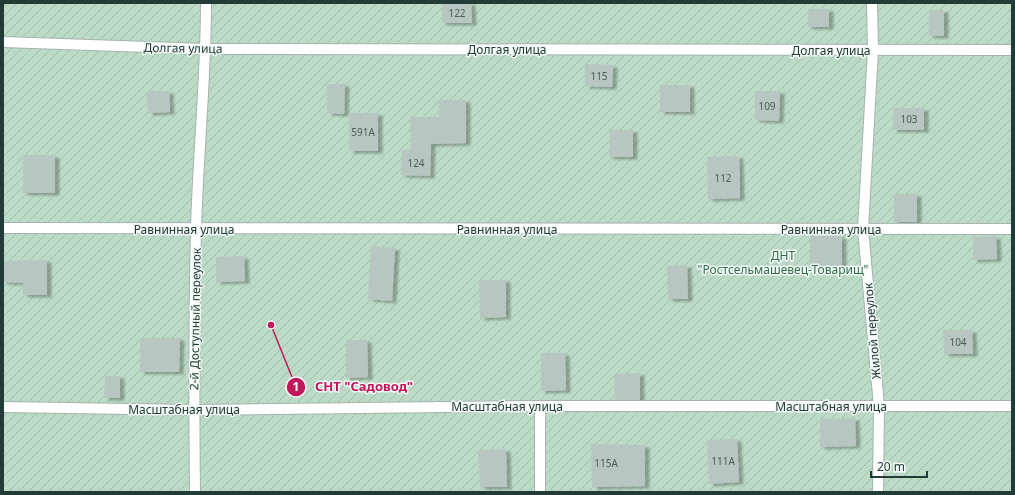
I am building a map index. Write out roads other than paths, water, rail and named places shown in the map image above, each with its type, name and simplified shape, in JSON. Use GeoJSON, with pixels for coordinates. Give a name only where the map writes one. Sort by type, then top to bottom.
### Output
{"type":"FeatureCollection","features":[{"type":"Feature","properties":{"kind":"lane","name":"2-й Доступный переулок"},"geometry":{"type":"LineString","coordinates":[[195,492],[194,410],[196,229],[206,49],[206,3]]}},
{"type":"Feature","properties":{"kind":"lane","name":"Жилой переулок"},"geometry":{"type":"LineString","coordinates":[[872,3],[873,50],[863,229],[879,406],[878,492]]}},
{"type":"Feature","properties":{"kind":"lane","name":"Долгая улица"},"geometry":{"type":"LineString","coordinates":[[3,42],[206,49],[1012,50]]}},
{"type":"Feature","properties":{"kind":"lane","name":"Равнинная улица"},"geometry":{"type":"LineString","coordinates":[[3,228],[1012,229]]}},
{"type":"Feature","properties":{"kind":"lane","name":"Масштабная улица"},"geometry":{"type":"LineString","coordinates":[[3,408],[194,410],[540,406],[1012,406]]}},
{"type":"Feature","properties":{"kind":"lane"},"geometry":{"type":"LineString","coordinates":[[540,406],[540,492]]}},
{"type":"Feature","properties":{"kind":"place","name":"СНТ \"Садовод\""},"geometry":{"type":"Point","coordinates":[271,325]}},
{"type":"Feature","properties":{"kind":"park label","name":"ДНТ \"Ростсельмашевец-Товарищ\""},"geometry":{"type":"Point","coordinates":[783,262]}}]}
